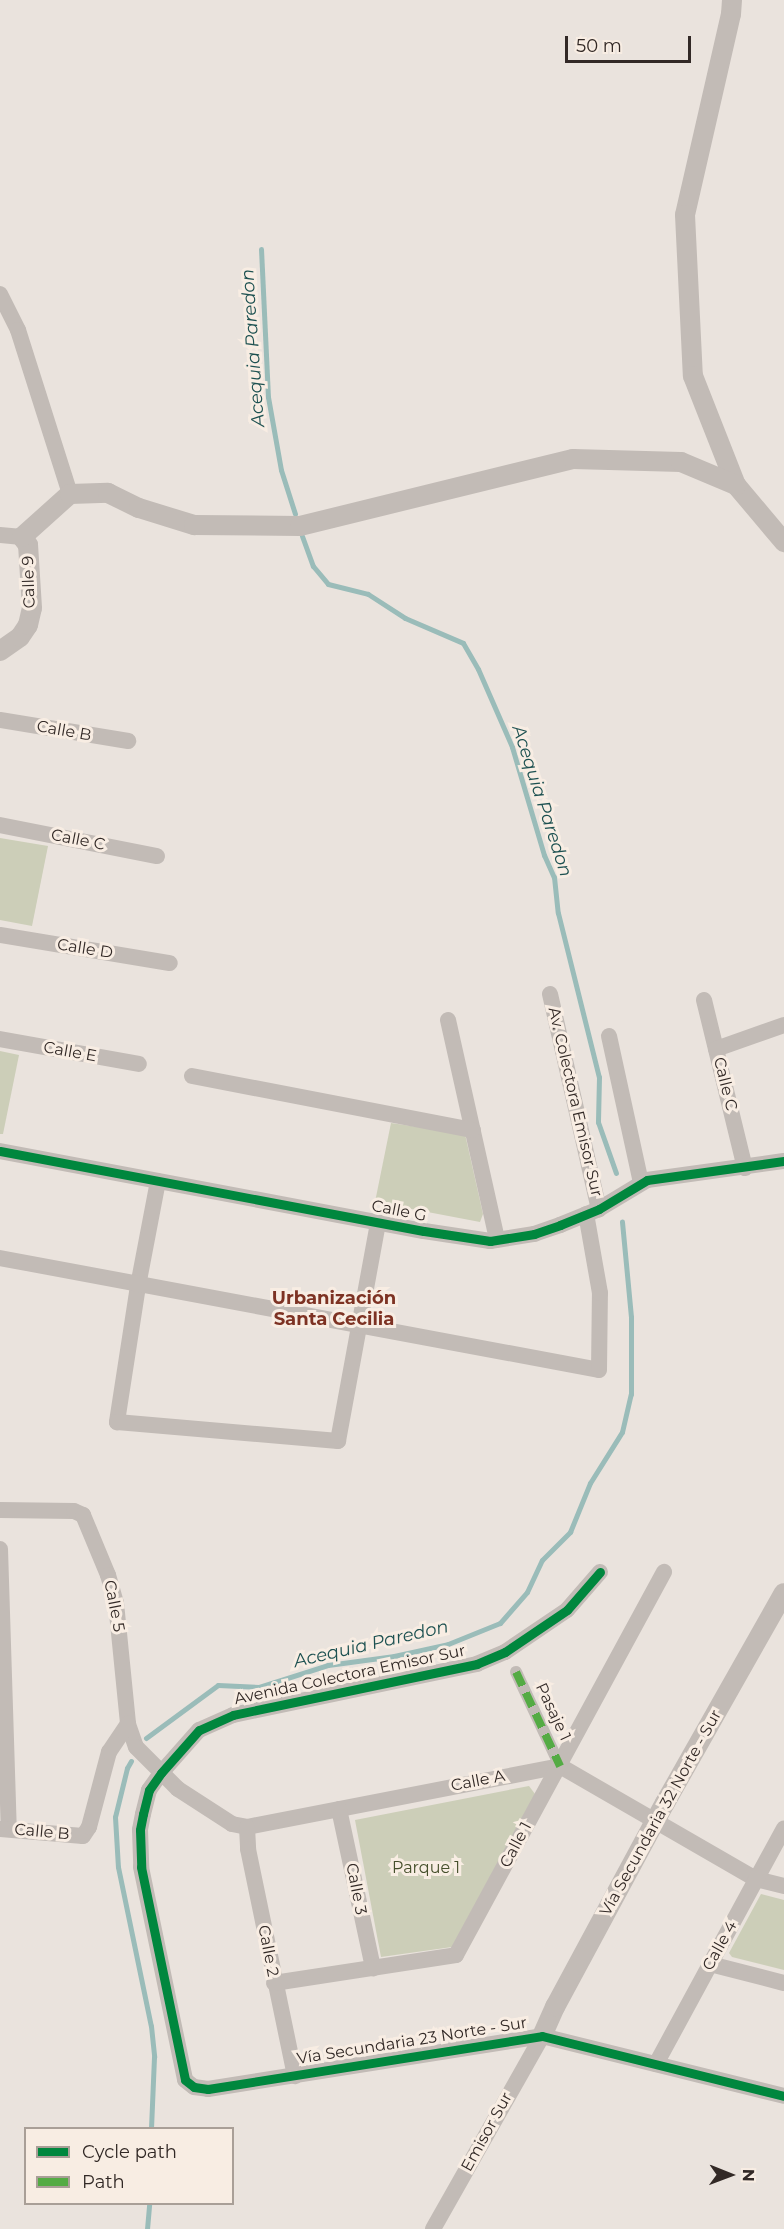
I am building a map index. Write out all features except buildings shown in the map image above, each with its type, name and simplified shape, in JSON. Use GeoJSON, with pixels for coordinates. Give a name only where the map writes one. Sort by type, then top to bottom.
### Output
{"type":"FeatureCollection","features":[{"type":"Feature","properties":{"kind":"street"},"geometry":{"type":"LineString","coordinates":[[732,0],[731,14],[685,215],[693,376],[736,485],[784,542]]}},
{"type":"Feature","properties":{"kind":"street"},"geometry":{"type":"LineString","coordinates":[[0,294],[18,330],[70,494]]}},
{"type":"Feature","properties":{"kind":"street"},"geometry":{"type":"LineString","coordinates":[[0,535],[22,537],[70,494],[108,494],[139,508],[194,525],[300,526],[573,459],[681,462],[736,485]]}},
{"type":"Feature","properties":{"kind":"street","name":"Calle 9"},"geometry":{"type":"LineString","coordinates":[[0,651],[20,637],[28,625],[32,608],[28,545],[22,537]]}},
{"type":"Feature","properties":{"kind":"street","name":"Calle B"},"geometry":{"type":"LineString","coordinates":[[0,720],[128,741]]}},
{"type":"Feature","properties":{"kind":"street","name":"Calle C"},"geometry":{"type":"LineString","coordinates":[[0,825],[157,856]]}},
{"type":"Feature","properties":{"kind":"street","name":"Calle D"},"geometry":{"type":"LineString","coordinates":[[0,935],[170,963]]}},
{"type":"Feature","properties":{"kind":"street","name":"Av. Colectora Emisor Sur"},"geometry":{"type":"LineString","coordinates":[[359,1325],[599,1370],[600,1293],[593,1212],[550,994]]}},
{"type":"Feature","properties":{"kind":"street","name":"Calle C"},"geometry":{"type":"LineString","coordinates":[[704,1000],[745,1168]]}},
{"type":"Feature","properties":{"kind":"street"},"geometry":{"type":"LineString","coordinates":[[448,1020],[497,1240]]}},
{"type":"Feature","properties":{"kind":"street"},"geometry":{"type":"LineString","coordinates":[[716,1049],[784,1025]]}},
{"type":"Feature","properties":{"kind":"street"},"geometry":{"type":"LineString","coordinates":[[609,1036],[641,1183]]}},
{"type":"Feature","properties":{"kind":"street","name":"Calle E"},"geometry":{"type":"LineString","coordinates":[[0,1039],[139,1064]]}},
{"type":"Feature","properties":{"kind":"street"},"geometry":{"type":"LineString","coordinates":[[192,1076],[472,1130]]}},
{"type":"Feature","properties":{"kind":"street","name":"Calle G"},"geometry":{"type":"LineString","coordinates":[[0,1151],[378,1223],[463,1238],[497,1240],[534,1234],[593,1212],[647,1180],[784,1161]]}},
{"type":"Feature","properties":{"kind":"street"},"geometry":{"type":"LineString","coordinates":[[158,1181],[138,1286],[117,1422],[338,1441],[378,1223]]}},
{"type":"Feature","properties":{"kind":"street"},"geometry":{"type":"LineString","coordinates":[[0,1258],[138,1286],[359,1325]]}},
{"type":"Feature","properties":{"kind":"street","name":"Calle 5"},"geometry":{"type":"LineString","coordinates":[[0,1510],[74,1510],[82,1515],[108,1575],[116,1603],[128,1724],[136,1747],[161,1773]]}},
{"type":"Feature","properties":{"kind":"street"},"geometry":{"type":"LineString","coordinates":[[0,1549],[4,1829]]}},
{"type":"Feature","properties":{"kind":"street","name":"Avenida Colectora Emisor Sur"},"geometry":{"type":"LineString","coordinates":[[185,2080],[141,1868],[141,1822],[148,1790],[161,1773],[199,1730],[233,1714],[477,1664],[505,1653],[567,1610],[600,1572]]}},
{"type":"Feature","properties":{"kind":"street","name":"Calle 1"},"geometry":{"type":"LineString","coordinates":[[274,1983],[456,1955],[664,1572]]}},
{"type":"Feature","properties":{"kind":"street","name":"Vía Secundaria 32 Norte - Sur"},"geometry":{"type":"LineString","coordinates":[[542,2036],[555,2007],[784,1593]]}},
{"type":"Feature","properties":{"kind":"street","name":"Pasaje 1"},"geometry":{"type":"LineString","coordinates":[[516,1672],[560,1766]]}},
{"type":"Feature","properties":{"kind":"street","name":"Calle B"},"geometry":{"type":"LineString","coordinates":[[4,1829],[83,1836],[89,1827],[110,1752],[128,1724]]}},
{"type":"Feature","properties":{"kind":"street"},"geometry":{"type":"LineString","coordinates":[[560,1766],[756,1879],[784,1886]]}},
{"type":"Feature","properties":{"kind":"street","name":"Calle A"},"geometry":{"type":"LineString","coordinates":[[247,1827],[560,1766]]}},
{"type":"Feature","properties":{"kind":"street"},"geometry":{"type":"LineString","coordinates":[[161,1773],[178,1789],[232,1824],[247,1827]]}},
{"type":"Feature","properties":{"kind":"street","name":"Calle 3"},"geometry":{"type":"LineString","coordinates":[[339,1809],[374,1968]]}},
{"type":"Feature","properties":{"kind":"street","name":"Calle 2"},"geometry":{"type":"LineString","coordinates":[[247,1827],[248,1849],[295,2076]]}},
{"type":"Feature","properties":{"kind":"street","name":"Calle 4"},"geometry":{"type":"LineString","coordinates":[[656,2064],[784,1828]]}},
{"type":"Feature","properties":{"kind":"street"},"geometry":{"type":"LineString","coordinates":[[710,1964],[784,1983]]}},
{"type":"Feature","properties":{"kind":"street","name":"Vía Secundaria 23 Norte - Sur"},"geometry":{"type":"LineString","coordinates":[[185,2080],[194,2087],[208,2089],[542,2036],[784,2096]]}},
{"type":"Feature","properties":{"kind":"street","name":"Emisor Sur"},"geometry":{"type":"LineString","coordinates":[[433,2229],[542,2036]]}},
{"type":"Feature","properties":{"kind":"green space"},"geometry":{"type":"Polygon","coordinates":[[[0,838],[48,846],[32,926],[0,920],[0,838]]]}},
{"type":"Feature","properties":{"kind":"green space"},"geometry":{"type":"Polygon","coordinates":[[[0,1051],[19,1055],[3,1134],[0,1134],[0,1051]]]}},
{"type":"Feature","properties":{"kind":"green space"},"geometry":{"type":"Polygon","coordinates":[[[391,1123],[465,1134],[483,1214],[480,1222],[375,1202],[391,1123]]]}},
{"type":"Feature","properties":{"kind":"green space","name":"Parque 1"},"geometry":{"type":"Polygon","coordinates":[[[529,1786],[535,1794],[452,1947],[381,1957],[355,1820],[529,1786]]]}},
{"type":"Feature","properties":{"kind":"green space"},"geometry":{"type":"Polygon","coordinates":[[[761,1894],[784,1900],[784,1970],[732,1957],[729,1953],[761,1894]]]}},
{"type":"Feature","properties":{"kind":"waterway","name":"Acequia Paredon"},"geometry":{"type":"LineString","coordinates":[[261,249],[268,397],[281,470],[295,514]]}},
{"type":"Feature","properties":{"kind":"waterway","name":"Acequia Paredon"},"geometry":{"type":"LineString","coordinates":[[302,536],[313,566],[328,584],[368,594],[405,618],[463,643],[478,669],[512,747],[544,855],[554,877],[558,913],[599,1077],[598,1122],[616,1173]]}},
{"type":"Feature","properties":{"kind":"waterway","name":"Acequia Paredon"},"geometry":{"type":"LineString","coordinates":[[146,1738],[218,1685],[259,1687],[328,1665],[394,1656],[448,1644],[500,1623],[527,1592],[542,1560],[570,1532],[590,1483],[622,1432],[631,1394],[631,1317],[622,1221]]}},
{"type":"Feature","properties":{"kind":"waterway","name":"Acequia Paredon"},"geometry":{"type":"LineString","coordinates":[[131,1761],[127,1768],[115,1817],[118,1867],[151,2026],[154,2057],[151,2127]]}},
{"type":"Feature","properties":{"kind":"waterway","name":"Acequia Paredon"},"geometry":{"type":"LineString","coordinates":[[147,2229],[149,2205]]}},
{"type":"Feature","properties":{"kind":"marked path"},"geometry":{"type":"LineString","coordinates":[[516,1672],[560,1766]]}},
{"type":"Feature","properties":{"kind":"cycle path"},"geometry":{"type":"LineString","coordinates":[[0,1151],[424,1231],[490,1241],[534,1234],[560,1225],[599,1209],[647,1180],[784,1161]]}},
{"type":"Feature","properties":{"kind":"cycle path"},"geometry":{"type":"LineString","coordinates":[[600,1572],[567,1610],[505,1652],[477,1664],[233,1715],[199,1730],[161,1773],[149,1790],[143,1814],[140,1830],[141,1867],[185,2080],[194,2087],[208,2089],[542,2036],[784,2096]]}},
{"type":"Feature","properties":{"kind":"district","name":"Urbanización Santa Cecilia"},"geometry":{"type":"Point","coordinates":[334,1309]}}]}
